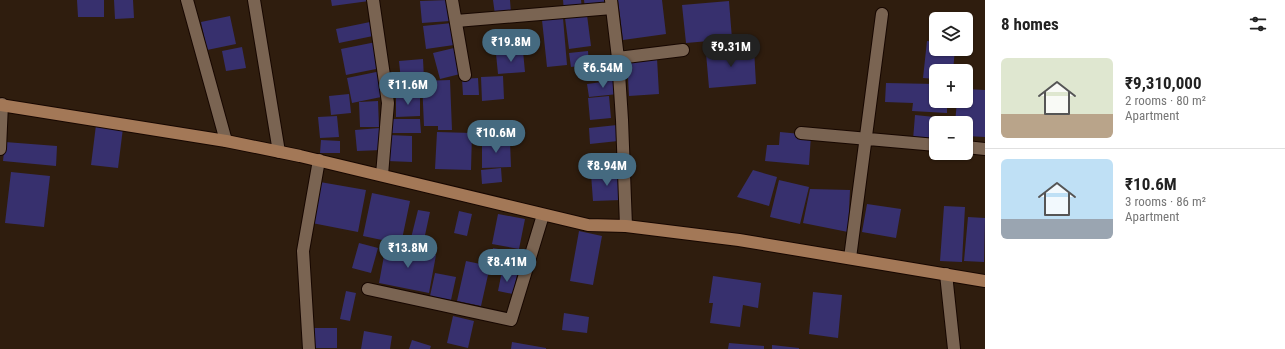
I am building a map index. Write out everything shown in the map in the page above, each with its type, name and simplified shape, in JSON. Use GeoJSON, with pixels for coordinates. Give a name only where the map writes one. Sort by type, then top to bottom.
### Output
{"type":"FeatureCollection","features":[{"type":"Feature","properties":{"kind":"main road"},"geometry":{"type":"LineString","coordinates":[[1,104],[226,141],[319,160],[588,225],[626,226],[739,240],[985,281]]}},
{"type":"Feature","properties":{"kind":"street"},"geometry":{"type":"LineString","coordinates":[[187,0],[226,141]]}},
{"type":"Feature","properties":{"kind":"street"},"geometry":{"type":"LineString","coordinates":[[254,0],[279,152]]}},
{"type":"Feature","properties":{"kind":"street"},"geometry":{"type":"LineString","coordinates":[[373,0],[388,102],[382,176]]}},
{"type":"Feature","properties":{"kind":"street"},"geometry":{"type":"LineString","coordinates":[[452,0],[465,75]]}},
{"type":"Feature","properties":{"kind":"street"},"geometry":{"type":"LineString","coordinates":[[456,20],[611,4],[618,58],[626,226]]}},
{"type":"Feature","properties":{"kind":"street"},"geometry":{"type":"LineString","coordinates":[[850,258],[882,14]]}},
{"type":"Feature","properties":{"kind":"street"},"geometry":{"type":"LineString","coordinates":[[618,58],[683,50]]}},
{"type":"Feature","properties":{"kind":"street"},"geometry":{"type":"LineString","coordinates":[[0,149],[1,104]]}},
{"type":"Feature","properties":{"kind":"street"},"geometry":{"type":"LineString","coordinates":[[801,133],[929,144]]}},
{"type":"Feature","properties":{"kind":"street"},"geometry":{"type":"LineString","coordinates":[[973,148],[985,149]]}},
{"type":"Feature","properties":{"kind":"street"},"geometry":{"type":"LineString","coordinates":[[309,349],[303,251],[319,160]]}},
{"type":"Feature","properties":{"kind":"street"},"geometry":{"type":"LineString","coordinates":[[368,289],[511,320],[543,214]]}},
{"type":"Feature","properties":{"kind":"street"},"geometry":{"type":"LineString","coordinates":[[946,274],[954,349]]}},
{"type":"Feature","properties":{"kind":"building"},"geometry":{"type":"Polygon","coordinates":[[[77,0],[104,0],[104,17],[78,17],[77,0]]]}},
{"type":"Feature","properties":{"kind":"building"},"geometry":{"type":"Polygon","coordinates":[[[114,0],[133,0],[134,18],[115,19],[114,0]]]}},
{"type":"Feature","properties":{"kind":"building"},"geometry":{"type":"Polygon","coordinates":[[[331,0],[369,0],[369,1],[332,6],[331,0]]]}},
{"type":"Feature","properties":{"kind":"building"},"geometry":{"type":"Polygon","coordinates":[[[449,0],[450,21],[422,23],[420,1],[449,0]]]}},
{"type":"Feature","properties":{"kind":"building"},"geometry":{"type":"Polygon","coordinates":[[[493,0],[510,0],[511,13],[495,15],[493,0]]]}},
{"type":"Feature","properties":{"kind":"building"},"geometry":{"type":"Polygon","coordinates":[[[563,0],[581,0],[582,9],[564,11],[563,0]]]}},
{"type":"Feature","properties":{"kind":"building"},"geometry":{"type":"Polygon","coordinates":[[[584,0],[608,0],[609,6],[585,9],[584,0]]]}},
{"type":"Feature","properties":{"kind":"building"},"geometry":{"type":"Polygon","coordinates":[[[618,0],[662,0],[666,34],[623,40],[618,0]]]}},
{"type":"Feature","properties":{"kind":"building"},"geometry":{"type":"Polygon","coordinates":[[[729,1],[732,39],[686,43],[682,5],[729,1]]]}},
{"type":"Feature","properties":{"kind":"building"},"geometry":{"type":"Polygon","coordinates":[[[587,15],[591,46],[569,49],[565,18],[587,15]]]}},
{"type":"Feature","properties":{"kind":"building"},"geometry":{"type":"Polygon","coordinates":[[[230,16],[236,44],[207,50],[201,22],[230,16]]]}},
{"type":"Feature","properties":{"kind":"building"},"geometry":{"type":"Polygon","coordinates":[[[563,18],[567,65],[547,67],[542,20],[563,18]]]}},
{"type":"Feature","properties":{"kind":"building"},"geometry":{"type":"Polygon","coordinates":[[[370,22],[373,36],[339,43],[336,29],[370,22]]]}},
{"type":"Feature","properties":{"kind":"building"},"geometry":{"type":"Polygon","coordinates":[[[452,23],[454,45],[426,49],[423,26],[452,23]]]}},
{"type":"Feature","properties":{"kind":"building"},"geometry":{"type":"Polygon","coordinates":[[[927,41],[929,41],[929,56],[954,56],[954,64],[929,64],[929,78],[923,78],[927,41]]]}},
{"type":"Feature","properties":{"kind":"building"},"geometry":{"type":"Polygon","coordinates":[[[376,42],[381,68],[346,75],[341,49],[376,42]]]}},
{"type":"Feature","properties":{"kind":"building"},"geometry":{"type":"Polygon","coordinates":[[[242,47],[246,68],[226,71],[222,51],[242,47]]]}},
{"type":"Feature","properties":{"kind":"building"},"geometry":{"type":"Polygon","coordinates":[[[454,48],[460,74],[440,79],[433,53],[454,48]]]}},
{"type":"Feature","properties":{"kind":"building"},"geometry":{"type":"Polygon","coordinates":[[[754,49],[756,84],[709,88],[706,53],[754,49]]]}},
{"type":"Feature","properties":{"kind":"building"},"geometry":{"type":"Polygon","coordinates":[[[523,51],[525,72],[498,74],[496,54],[523,51]]]}},
{"type":"Feature","properties":{"kind":"building"},"geometry":{"type":"Polygon","coordinates":[[[588,51],[589,65],[571,67],[569,53],[588,51]]]}},
{"type":"Feature","properties":{"kind":"building"},"geometry":{"type":"Polygon","coordinates":[[[657,58],[659,94],[629,96],[627,60],[657,58]]]}},
{"type":"Feature","properties":{"kind":"building"},"geometry":{"type":"Polygon","coordinates":[[[423,59],[424,79],[401,81],[399,61],[423,59]]]}},
{"type":"Feature","properties":{"kind":"building"},"geometry":{"type":"Polygon","coordinates":[[[615,64],[617,78],[589,81],[587,67],[615,64]]]}},
{"type":"Feature","properties":{"kind":"building"},"geometry":{"type":"Polygon","coordinates":[[[381,71],[386,96],[352,103],[347,78],[381,71]]]}},
{"type":"Feature","properties":{"kind":"building"},"geometry":{"type":"Polygon","coordinates":[[[503,76],[504,99],[482,101],[481,77],[503,76]]]}},
{"type":"Feature","properties":{"kind":"building"},"geometry":{"type":"Polygon","coordinates":[[[478,78],[479,95],[463,95],[462,79],[478,78]]]}},
{"type":"Feature","properties":{"kind":"building"},"geometry":{"type":"Polygon","coordinates":[[[450,80],[452,130],[438,130],[438,126],[424,126],[422,81],[450,80]]]}},
{"type":"Feature","properties":{"kind":"building"},"geometry":{"type":"Polygon","coordinates":[[[617,80],[618,94],[589,97],[587,84],[617,80]]]}},
{"type":"Feature","properties":{"kind":"building"},"geometry":{"type":"Polygon","coordinates":[[[886,83],[929,84],[929,108],[947,108],[947,113],[912,111],[913,103],[885,102],[886,83]]]}},
{"type":"Feature","properties":{"kind":"building"},"geometry":{"type":"Polygon","coordinates":[[[973,89],[985,90],[985,137],[973,136],[973,116],[956,116],[956,108],[973,108],[973,89]]]}},
{"type":"Feature","properties":{"kind":"building"},"geometry":{"type":"Polygon","coordinates":[[[349,94],[351,113],[331,115],[329,96],[349,94]]]}},
{"type":"Feature","properties":{"kind":"building"},"geometry":{"type":"Polygon","coordinates":[[[420,96],[420,116],[396,117],[396,97],[420,96]]]}},
{"type":"Feature","properties":{"kind":"building"},"geometry":{"type":"Polygon","coordinates":[[[609,96],[611,118],[590,120],[588,98],[609,96]]]}},
{"type":"Feature","properties":{"kind":"building"},"geometry":{"type":"Polygon","coordinates":[[[378,101],[379,127],[360,127],[359,102],[378,101]]]}},
{"type":"Feature","properties":{"kind":"building"},"geometry":{"type":"Polygon","coordinates":[[[915,115],[929,116],[929,142],[913,140],[915,115]]]}},
{"type":"Feature","properties":{"kind":"building"},"geometry":{"type":"Polygon","coordinates":[[[337,116],[339,137],[320,138],[318,117],[337,116]]]}},
{"type":"Feature","properties":{"kind":"building"},"geometry":{"type":"Polygon","coordinates":[[[388,119],[420,119],[421,133],[388,133],[388,119]]]}},
{"type":"Feature","properties":{"kind":"building"},"geometry":{"type":"Polygon","coordinates":[[[96,125],[123,128],[118,168],[91,165],[96,125]]]}},
{"type":"Feature","properties":{"kind":"building"},"geometry":{"type":"Polygon","coordinates":[[[617,125],[618,141],[590,144],[589,128],[617,125]]]}},
{"type":"Feature","properties":{"kind":"building"},"geometry":{"type":"Polygon","coordinates":[[[380,128],[382,150],[357,151],[355,130],[380,128]]]}},
{"type":"Feature","properties":{"kind":"building"},"geometry":{"type":"Polygon","coordinates":[[[437,132],[472,133],[471,170],[435,169],[437,132]]]}},
{"type":"Feature","properties":{"kind":"building"},"geometry":{"type":"Polygon","coordinates":[[[780,132],[811,135],[809,165],[765,161],[767,145],[779,145],[780,132]]]}},
{"type":"Feature","properties":{"kind":"building"},"geometry":{"type":"Polygon","coordinates":[[[388,135],[412,136],[412,162],[387,161],[388,135]]]}},
{"type":"Feature","properties":{"kind":"building"},"geometry":{"type":"Polygon","coordinates":[[[321,140],[340,141],[340,153],[320,153],[321,140]]]}},
{"type":"Feature","properties":{"kind":"building"},"geometry":{"type":"Polygon","coordinates":[[[482,141],[510,141],[511,167],[482,168],[482,141]]]}},
{"type":"Feature","properties":{"kind":"building"},"geometry":{"type":"Polygon","coordinates":[[[5,142],[57,146],[56,166],[3,161],[5,142]]]}},
{"type":"Feature","properties":{"kind":"building"},"geometry":{"type":"Polygon","coordinates":[[[501,168],[502,182],[482,184],[481,170],[501,168]]]}},
{"type":"Feature","properties":{"kind":"building"},"geometry":{"type":"Polygon","coordinates":[[[753,170],[777,177],[769,206],[737,197],[753,170]]]}},
{"type":"Feature","properties":{"kind":"building"},"geometry":{"type":"Polygon","coordinates":[[[11,172],[50,176],[44,227],[5,223],[11,172]]]}},
{"type":"Feature","properties":{"kind":"building"},"geometry":{"type":"Polygon","coordinates":[[[620,172],[622,200],[593,201],[591,174],[620,172]]]}},
{"type":"Feature","properties":{"kind":"building"},"geometry":{"type":"Polygon","coordinates":[[[779,180],[809,187],[800,224],[770,217],[779,180]]]}},
{"type":"Feature","properties":{"kind":"building"},"geometry":{"type":"Polygon","coordinates":[[[320,182],[366,190],[358,232],[312,223],[320,182]]]}},
{"type":"Feature","properties":{"kind":"building"},"geometry":{"type":"Polygon","coordinates":[[[810,189],[850,190],[848,232],[803,223],[810,189]]]}},
{"type":"Feature","properties":{"kind":"building"},"geometry":{"type":"Polygon","coordinates":[[[372,193],[410,201],[401,244],[363,236],[372,193]]]}},
{"type":"Feature","properties":{"kind":"building"},"geometry":{"type":"Polygon","coordinates":[[[867,204],[901,209],[896,238],[862,232],[867,204]]]}},
{"type":"Feature","properties":{"kind":"building"},"geometry":{"type":"Polygon","coordinates":[[[944,206],[965,207],[962,262],[940,261],[944,206]]]}},
{"type":"Feature","properties":{"kind":"building"},"geometry":{"type":"Polygon","coordinates":[[[418,210],[430,212],[422,249],[409,246],[418,210]]]}},
{"type":"Feature","properties":{"kind":"building"},"geometry":{"type":"Polygon","coordinates":[[[459,211],[472,214],[467,236],[454,233],[459,211]]]}},
{"type":"Feature","properties":{"kind":"building"},"geometry":{"type":"Polygon","coordinates":[[[498,214],[525,219],[519,249],[492,244],[498,214]]]}},
{"type":"Feature","properties":{"kind":"building"},"geometry":{"type":"Polygon","coordinates":[[[968,217],[985,218],[984,262],[964,261],[968,217]]]}},
{"type":"Feature","properties":{"kind":"building"},"geometry":{"type":"Polygon","coordinates":[[[579,231],[602,236],[593,285],[570,281],[579,231]]]}},
{"type":"Feature","properties":{"kind":"building"},"geometry":{"type":"Polygon","coordinates":[[[359,243],[378,248],[371,273],[352,268],[359,243]]]}},
{"type":"Feature","properties":{"kind":"building"},"geometry":{"type":"Polygon","coordinates":[[[386,245],[436,255],[429,293],[379,283],[386,245]]]}},
{"type":"Feature","properties":{"kind":"building"},"geometry":{"type":"Polygon","coordinates":[[[493,248],[521,253],[517,270],[490,265],[493,248]]]}},
{"type":"Feature","properties":{"kind":"building"},"geometry":{"type":"Polygon","coordinates":[[[466,261],[490,266],[481,306],[457,301],[466,261]]]}},
{"type":"Feature","properties":{"kind":"building"},"geometry":{"type":"Polygon","coordinates":[[[502,271],[517,275],[513,294],[498,291],[502,271]]]}},
{"type":"Feature","properties":{"kind":"building"},"geometry":{"type":"Polygon","coordinates":[[[435,273],[456,277],[451,300],[430,296],[435,273]]]}},
{"type":"Feature","properties":{"kind":"building"},"geometry":{"type":"Polygon","coordinates":[[[713,276],[761,283],[758,308],[743,305],[740,327],[710,323],[713,303],[709,303],[713,276]]]}},
{"type":"Feature","properties":{"kind":"building"},"geometry":{"type":"Polygon","coordinates":[[[346,291],[356,293],[350,321],[340,319],[346,291]]]}},
{"type":"Feature","properties":{"kind":"building"},"geometry":{"type":"Polygon","coordinates":[[[813,292],[842,295],[838,338],[809,334],[813,292]]]}},
{"type":"Feature","properties":{"kind":"building"},"geometry":{"type":"Polygon","coordinates":[[[564,313],[589,317],[587,333],[562,330],[564,313]]]}},
{"type":"Feature","properties":{"kind":"building"},"geometry":{"type":"Polygon","coordinates":[[[453,316],[474,321],[468,348],[447,343],[453,316]]]}},
{"type":"Feature","properties":{"kind":"building"},"geometry":{"type":"Polygon","coordinates":[[[314,328],[337,328],[337,348],[314,348],[314,328]]]}},
{"type":"Feature","properties":{"kind":"building"},"geometry":{"type":"Polygon","coordinates":[[[364,331],[392,336],[390,349],[361,349],[364,331]]]}},
{"type":"Feature","properties":{"kind":"building"},"geometry":{"type":"Polygon","coordinates":[[[412,340],[431,346],[430,349],[409,349],[412,340]]]}},
{"type":"Feature","properties":{"kind":"building"},"geometry":{"type":"Polygon","coordinates":[[[512,342],[546,348],[546,349],[511,349],[512,342]]]}},
{"type":"Feature","properties":{"kind":"building"},"geometry":{"type":"Polygon","coordinates":[[[729,343],[764,346],[764,349],[728,349],[729,343]]]}},
{"type":"Feature","properties":{"kind":"building"},"geometry":{"type":"Polygon","coordinates":[[[772,345],[799,348],[799,349],[772,349],[772,345]]]}}]}
